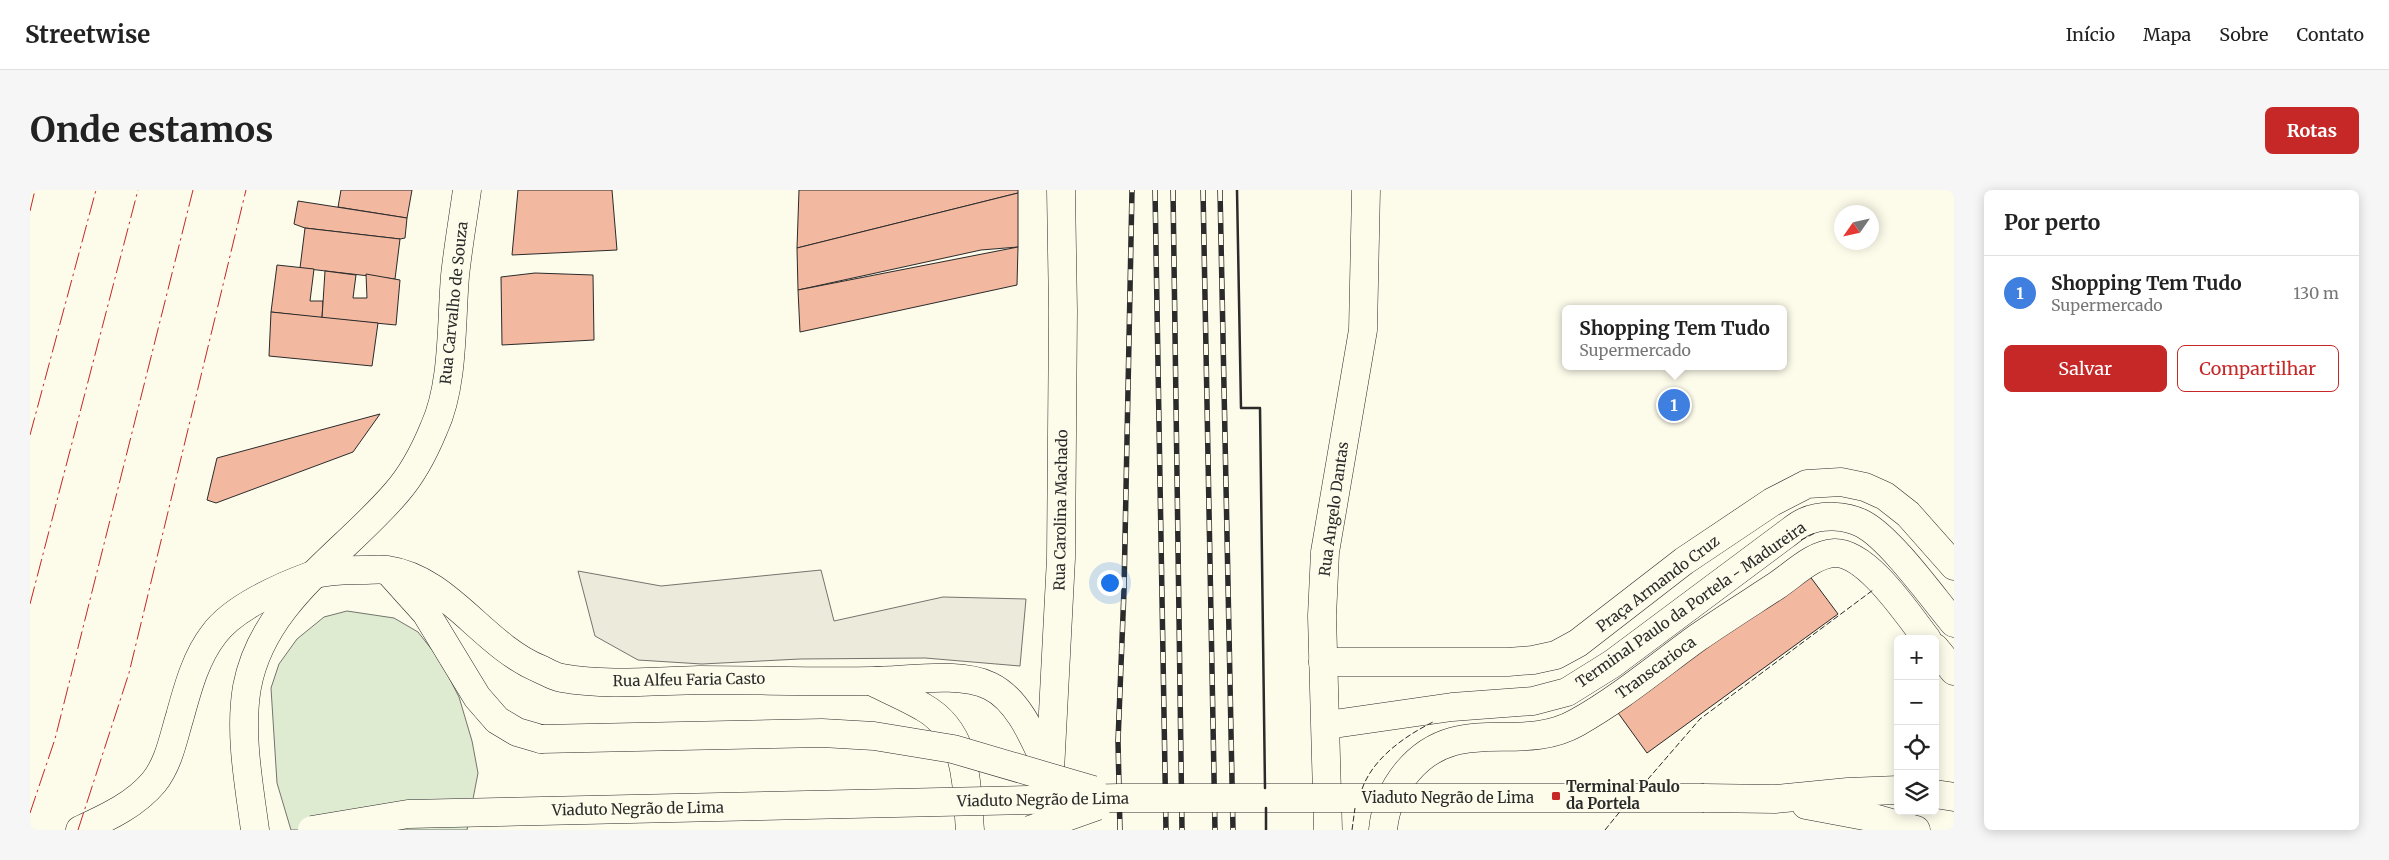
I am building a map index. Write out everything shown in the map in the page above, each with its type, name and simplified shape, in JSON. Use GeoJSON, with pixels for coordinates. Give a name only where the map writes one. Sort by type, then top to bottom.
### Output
{"type":"FeatureCollection","features":[{"type":"Feature","properties":{"kind":"main road","name":"Rua Carvalho de Souza"},"geometry":{"type":"LineString","coordinates":[[255,830],[245,753],[247,688],[258,652],[273,623],[313,574],[374,517],[397,491],[418,460],[435,427],[448,376],[455,274],[467,190]]}},
{"type":"Feature","properties":{"kind":"main road","name":"Rua Carolina Machado"},"geometry":{"type":"LineString","coordinates":[[1049,830],[1060,558],[1063,311],[1061,190]]}},
{"type":"Feature","properties":{"kind":"main road","name":"Rua Angelo Dantas"},"geometry":{"type":"LineString","coordinates":[[1328,830],[1327,725],[1323,662],[1325,552],[1362,330],[1366,190]]}},
{"type":"Feature","properties":{"kind":"main road","name":"Praça Armando Cruz"},"geometry":{"type":"LineString","coordinates":[[1323,662],[1508,662],[1533,660],[1556,655],[1598,630],[1684,561],[1747,518],[1807,484],[1841,482],[1865,487],[1885,496],[1908,514],[1954,566]]}},
{"type":"Feature","properties":{"kind":"main road","name":"Terminal Paulo da Portela - Madureira"},"geometry":{"type":"LineString","coordinates":[[1327,725],[1444,708],[1533,701],[1567,692],[1612,664],[1785,535],[1804,522],[1820,518],[1837,517],[1865,525],[1903,562],[1954,624]]}},
{"type":"Feature","properties":{"kind":"main road","name":"Transcarioca"},"geometry":{"type":"LineString","coordinates":[[1383,830],[1387,807],[1394,789],[1411,767],[1427,753],[1462,738],[1532,736],[1549,733],[1575,724],[1629,689],[1697,638],[1805,566],[1825,555],[1841,554],[1861,563],[1878,579],[1924,635]]}},
{"type":"Feature","properties":{"kind":"main road","name":"Rua Alfeu Faria Casto"},"geometry":{"type":"LineString","coordinates":[[313,574],[353,570],[388,570],[416,579],[434,588],[510,655],[559,678],[602,681],[799,679],[871,681],[947,679],[974,681],[991,686],[1006,697],[1032,735],[1050,773]]}},
{"type":"Feature","properties":{"kind":"main road"},"geometry":{"type":"LineString","coordinates":[[388,570],[426,613],[477,697],[497,720],[517,732],[540,738],[822,733],[874,736],[953,749],[1119,798]]}},
{"type":"Feature","properties":{"kind":"main road"},"geometry":{"type":"LineString","coordinates":[[91,825],[136,800],[154,781],[167,760],[188,685],[201,654],[215,631],[242,609],[271,593],[313,574]]}},
{"type":"Feature","properties":{"kind":"main road"},"geometry":{"type":"LineString","coordinates":[[1939,653],[1954,671]]}},
{"type":"Feature","properties":{"kind":"main road"},"geometry":{"type":"LineString","coordinates":[[871,681],[924,707],[940,718],[952,733],[963,758],[970,830]]}},
{"type":"Feature","properties":{"kind":"main road"},"geometry":{"type":"LineString","coordinates":[[1775,799],[1848,792],[1894,790]]}},
{"type":"Feature","properties":{"kind":"main road"},"geometry":{"type":"LineString","coordinates":[[1939,795],[1954,798]]}},
{"type":"Feature","properties":{"kind":"main road"},"geometry":{"type":"LineString","coordinates":[[1030,830],[1119,798]]}},
{"type":"Feature","properties":{"kind":"main road","name":"Viaduto Negrão de Lima"},"geometry":{"type":"LineString","coordinates":[[312,830],[408,814],[1119,798],[1775,799]]}},
{"type":"Feature","properties":{"kind":"main road"},"geometry":{"type":"LineString","coordinates":[[1775,799],[1870,817],[1916,830]]}},
{"type":"Feature","properties":{"kind":"green space"},"geometry":{"type":"Polygon","coordinates":[[[347,611],[394,618],[418,632],[440,660],[459,697],[472,741],[478,773],[467,830],[291,830],[277,783],[271,688],[279,664],[297,639],[324,617],[347,611]]]}},
{"type":"Feature","properties":{"kind":"shaded area"},"geometry":{"type":"Polygon","coordinates":[[[821,570],[834,621],[943,597],[1026,599],[1020,666],[925,658],[800,659],[702,664],[638,660],[595,636],[578,571],[661,586],[821,570]]]}},
{"type":"Feature","properties":{"kind":"building"},"geometry":{"type":"Polygon","coordinates":[[[341,190],[412,190],[407,218],[338,207],[341,190]]]}},
{"type":"Feature","properties":{"kind":"building"},"geometry":{"type":"Polygon","coordinates":[[[518,190],[612,190],[617,250],[512,255],[518,190]]]}},
{"type":"Feature","properties":{"kind":"building"},"geometry":{"type":"Polygon","coordinates":[[[799,190],[1018,190],[1018,193],[797,248],[799,190]]]}},
{"type":"Feature","properties":{"kind":"building"},"geometry":{"type":"Polygon","coordinates":[[[1018,193],[1018,247],[981,250],[798,290],[797,248],[1018,193]]]}},
{"type":"Feature","properties":{"kind":"building"},"geometry":{"type":"Polygon","coordinates":[[[298,201],[407,218],[405,238],[305,228],[294,224],[298,201]]]}},
{"type":"Feature","properties":{"kind":"building"},"geometry":{"type":"Polygon","coordinates":[[[305,228],[400,239],[395,279],[300,268],[305,228]]]}},
{"type":"Feature","properties":{"kind":"building"},"geometry":{"type":"Polygon","coordinates":[[[1018,247],[1017,285],[800,332],[798,290],[1018,247]]]}},
{"type":"Feature","properties":{"kind":"building"},"geometry":{"type":"Polygon","coordinates":[[[277,265],[314,269],[310,301],[323,301],[322,318],[271,312],[277,265]]]}},
{"type":"Feature","properties":{"kind":"building"},"geometry":{"type":"Polygon","coordinates":[[[325,271],[356,275],[353,298],[367,298],[366,274],[400,280],[396,325],[322,318],[325,271]]]}},
{"type":"Feature","properties":{"kind":"building"},"geometry":{"type":"Polygon","coordinates":[[[535,273],[593,275],[594,340],[502,345],[501,277],[535,273]]]}},
{"type":"Feature","properties":{"kind":"building"},"geometry":{"type":"Polygon","coordinates":[[[271,312],[378,323],[372,366],[269,356],[271,312]]]}},
{"type":"Feature","properties":{"kind":"building"},"geometry":{"type":"Polygon","coordinates":[[[380,414],[353,452],[216,503],[207,500],[217,458],[380,414]]]}},
{"type":"Feature","properties":{"kind":"building"},"geometry":{"type":"Polygon","coordinates":[[[1806,571],[1838,614],[1647,753],[1616,710],[1806,571]]]}},
{"type":"Feature","properties":{"kind":"railway"},"geometry":{"type":"LineString","coordinates":[[1120,830],[1118,741],[1124,590],[1132,190]]}},
{"type":"Feature","properties":{"kind":"railway"},"geometry":{"type":"LineString","coordinates":[[1155,190],[1166,830]]}},
{"type":"Feature","properties":{"kind":"railway"},"geometry":{"type":"LineString","coordinates":[[1173,190],[1182,830]]}},
{"type":"Feature","properties":{"kind":"railway"},"geometry":{"type":"LineString","coordinates":[[1203,190],[1215,830]]}},
{"type":"Feature","properties":{"kind":"railway"},"geometry":{"type":"LineString","coordinates":[[1220,190],[1233,830]]}},
{"type":"Feature","properties":{"kind":"fence"},"geometry":{"type":"LineString","coordinates":[[1801,540],[1815,533]]}},
{"type":"Feature","properties":{"kind":"fence"},"geometry":{"type":"LineString","coordinates":[[1642,786],[1700,719],[1873,590]]}},
{"type":"Feature","properties":{"kind":"fence"},"geometry":{"type":"LineString","coordinates":[[1362,789],[1374,767],[1391,749],[1433,722]]}},
{"type":"Feature","properties":{"kind":"fence"},"geometry":{"type":"LineString","coordinates":[[1352,830],[1355,808]]}},
{"type":"Feature","properties":{"kind":"fence"},"geometry":{"type":"LineString","coordinates":[[1605,830],[1622,809]]}},
{"type":"Feature","properties":{"kind":"wall"},"geometry":{"type":"LineString","coordinates":[[1237,190],[1241,408],[1260,408],[1265,788]]}},
{"type":"Feature","properties":{"kind":"wall"},"geometry":{"type":"LineString","coordinates":[[1266,808],[1266,830]]}},
{"type":"Feature","properties":{"kind":"power"},"geometry":{"type":"LineString","coordinates":[[30,211],[35,190]]}},
{"type":"Feature","properties":{"kind":"power"},"geometry":{"type":"LineString","coordinates":[[30,435],[96,190]]}},
{"type":"Feature","properties":{"kind":"power"},"geometry":{"type":"LineString","coordinates":[[30,604],[138,190]]}},
{"type":"Feature","properties":{"kind":"power"},"geometry":{"type":"LineString","coordinates":[[30,813],[55,739],[193,190]]}},
{"type":"Feature","properties":{"kind":"power"},"geometry":{"type":"LineString","coordinates":[[78,830],[129,673],[246,190]]}},
{"type":"Feature","properties":{"kind":"place","name":"Shopping Tem Tudo"},"geometry":{"type":"Point","coordinates":[1674,405]}},
{"type":"Feature","properties":{"kind":"place","name":"Terminal Paulo da Portela"},"geometry":{"type":"Point","coordinates":[1556,796]}}]}
